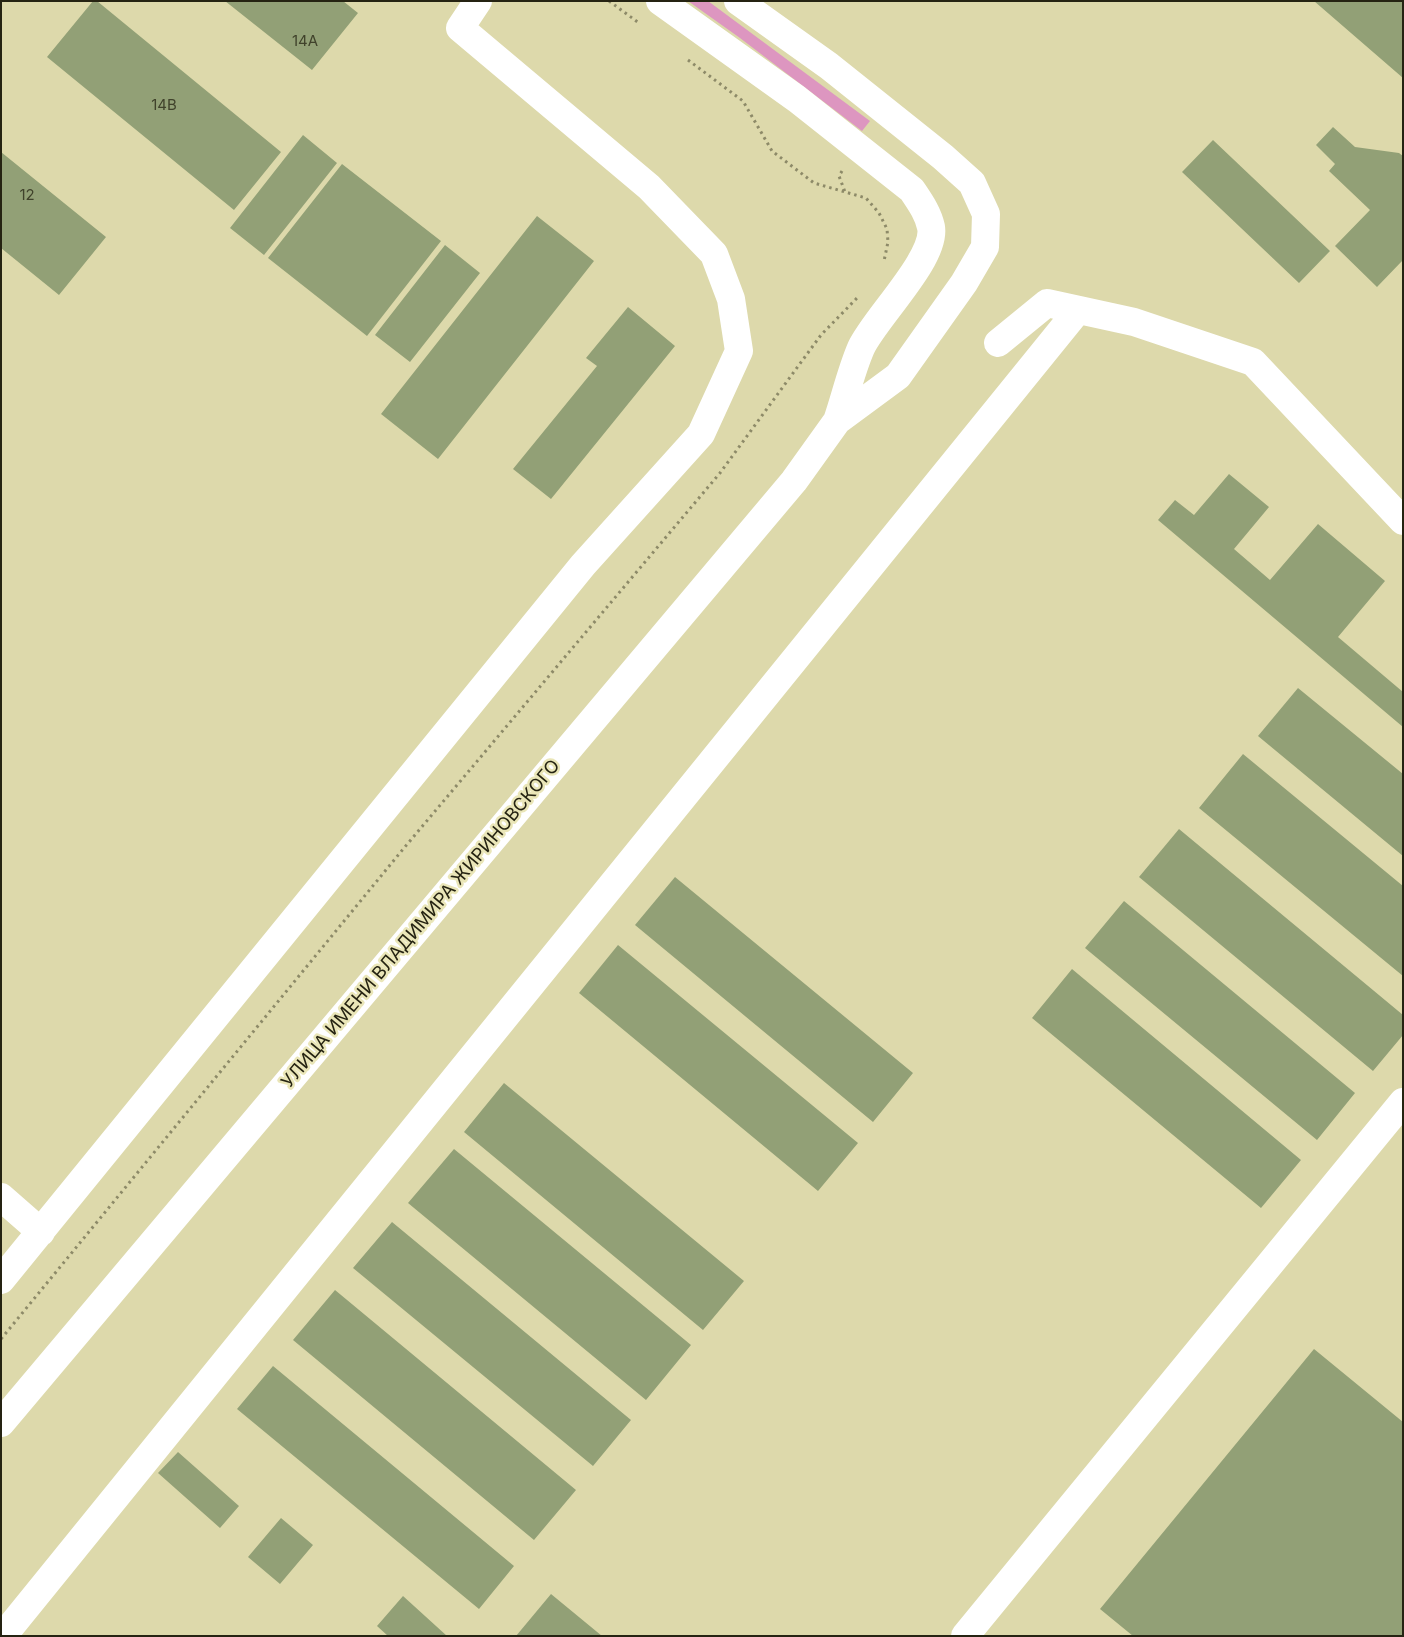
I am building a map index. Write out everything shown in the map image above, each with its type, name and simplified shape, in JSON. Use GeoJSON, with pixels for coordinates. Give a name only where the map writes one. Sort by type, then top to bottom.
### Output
{"type":"FeatureCollection","features":[{"type":"Feature","properties":{"kind":"main road"},"geometry":{"type":"LineString","coordinates":[[1,1280],[583,566],[701,434],[739,351],[731,299],[714,254],[649,188],[460,28],[478,1]]}},
{"type":"Feature","properties":{"kind":"main road","name":"УЛИЦА ИМЕНИ ВЛАДИМИРА ЖИРИНОВСКОГО"},"geometry":{"type":"LineString","coordinates":[[660,1],[797,98],[912,190],[924,207],[931,229],[926,250],[917,268],[861,347],[837,422]]}},
{"type":"Feature","properties":{"kind":"main road","name":"УЛИЦА ИМЕНИ ВЛАДИМИРА ЖИРИНОВСКОГО"},"geometry":{"type":"LineString","coordinates":[[1,1423],[794,481],[837,422],[898,376],[964,283],[985,247],[986,214],[972,183],[943,157],[829,66],[738,1]]}},
{"type":"Feature","properties":{"kind":"main road"},"geometry":{"type":"LineString","coordinates":[[998,343],[1047,303],[1134,322],[1253,362],[1403,521]]}},
{"type":"Feature","properties":{"kind":"main road"},"geometry":{"type":"LineString","coordinates":[[3,1636],[1078,310]]}},
{"type":"Feature","properties":{"kind":"main road"},"geometry":{"type":"LineString","coordinates":[[965,1636],[1403,1102]]}},
{"type":"Feature","properties":{"kind":"main road"},"geometry":{"type":"LineString","coordinates":[[1,1197],[41,1232]]}},
{"type":"Feature","properties":{"kind":"shaded area"},"geometry":{"type":"Polygon","coordinates":[[[688,1],[708,1],[870,121],[862,131],[688,1]]]}},
{"type":"Feature","properties":{"kind":"building"},"geometry":{"type":"Polygon","coordinates":[[[93,1],[97,1],[281,152],[234,210],[47,57],[93,1]]]}},
{"type":"Feature","properties":{"kind":"building"},"geometry":{"type":"Polygon","coordinates":[[[225,1],[343,1],[358,13],[312,70],[225,1]]]}},
{"type":"Feature","properties":{"kind":"building"},"geometry":{"type":"Polygon","coordinates":[[[1314,1],[1402,1],[1403,78],[1314,1]]]}},
{"type":"Feature","properties":{"kind":"building"},"geometry":{"type":"Polygon","coordinates":[[[1333,127],[1355,147],[1399,153],[1403,156],[1403,260],[1377,287],[1335,246],[1370,210],[1329,171],[1335,164],[1316,145],[1333,127]]]}},
{"type":"Feature","properties":{"kind":"building"},"geometry":{"type":"Polygon","coordinates":[[[303,135],[337,163],[264,255],[230,228],[303,135]]]}},
{"type":"Feature","properties":{"kind":"building"},"geometry":{"type":"Polygon","coordinates":[[[1213,140],[1330,251],[1299,283],[1182,172],[1213,140]]]}},
{"type":"Feature","properties":{"kind":"building"},"geometry":{"type":"Polygon","coordinates":[[[1,152],[106,237],[59,295],[1,248],[1,152]]]}},
{"type":"Feature","properties":{"kind":"building"},"geometry":{"type":"Polygon","coordinates":[[[342,164],[441,241],[367,336],[268,258],[342,164]]]}},
{"type":"Feature","properties":{"kind":"building"},"geometry":{"type":"Polygon","coordinates":[[[537,216],[594,261],[438,459],[381,414],[537,216]]]}},
{"type":"Feature","properties":{"kind":"building"},"geometry":{"type":"Polygon","coordinates":[[[445,245],[480,273],[410,362],[375,335],[445,245]]]}},
{"type":"Feature","properties":{"kind":"building"},"geometry":{"type":"Polygon","coordinates":[[[628,307],[675,346],[551,499],[513,469],[597,366],[586,358],[628,307]]]}},
{"type":"Feature","properties":{"kind":"building"},"geometry":{"type":"Polygon","coordinates":[[[1229,474],[1269,507],[1234,549],[1270,580],[1318,524],[1385,581],[1338,637],[1403,692],[1403,727],[1158,520],[1175,500],[1194,515],[1229,474]]]}},
{"type":"Feature","properties":{"kind":"building"},"geometry":{"type":"Polygon","coordinates":[[[1298,688],[1403,774],[1403,856],[1258,736],[1298,688]]]}},
{"type":"Feature","properties":{"kind":"building"},"geometry":{"type":"Polygon","coordinates":[[[1243,754],[1403,886],[1403,976],[1199,808],[1243,754]]]}},
{"type":"Feature","properties":{"kind":"building"},"geometry":{"type":"Polygon","coordinates":[[[1179,829],[1403,1015],[1403,1035],[1373,1071],[1139,877],[1179,829]]]}},
{"type":"Feature","properties":{"kind":"building"},"geometry":{"type":"Polygon","coordinates":[[[675,877],[913,1073],[873,1122],[635,925],[675,877]]]}},
{"type":"Feature","properties":{"kind":"building"},"geometry":{"type":"Polygon","coordinates":[[[1124,901],[1355,1093],[1317,1140],[1085,948],[1124,901]]]}},
{"type":"Feature","properties":{"kind":"building"},"geometry":{"type":"Polygon","coordinates":[[[618,945],[858,1143],[818,1191],[579,993],[618,945]]]}},
{"type":"Feature","properties":{"kind":"building"},"geometry":{"type":"Polygon","coordinates":[[[1072,969],[1301,1160],[1261,1208],[1032,1018],[1072,969]]]}},
{"type":"Feature","properties":{"kind":"building"},"geometry":{"type":"Polygon","coordinates":[[[504,1083],[744,1281],[703,1330],[464,1132],[504,1083]]]}},
{"type":"Feature","properties":{"kind":"building"},"geometry":{"type":"Polygon","coordinates":[[[454,1149],[691,1345],[646,1400],[408,1203],[454,1149]]]}},
{"type":"Feature","properties":{"kind":"building"},"geometry":{"type":"Polygon","coordinates":[[[392,1222],[631,1420],[593,1466],[353,1268],[392,1222]]]}},
{"type":"Feature","properties":{"kind":"building"},"geometry":{"type":"Polygon","coordinates":[[[335,1290],[576,1490],[534,1540],[293,1340],[335,1290]]]}},
{"type":"Feature","properties":{"kind":"building"},"geometry":{"type":"Polygon","coordinates":[[[1314,1349],[1403,1422],[1403,1636],[1133,1636],[1100,1609],[1314,1349]]]}},
{"type":"Feature","properties":{"kind":"building"},"geometry":{"type":"Polygon","coordinates":[[[273,1366],[514,1566],[479,1609],[237,1409],[273,1366]]]}},
{"type":"Feature","properties":{"kind":"building"},"geometry":{"type":"Polygon","coordinates":[[[178,1452],[239,1506],[220,1528],[158,1473],[178,1452]]]}},
{"type":"Feature","properties":{"kind":"building"},"geometry":{"type":"Polygon","coordinates":[[[281,1518],[313,1545],[280,1584],[248,1557],[281,1518]]]}},
{"type":"Feature","properties":{"kind":"building"},"geometry":{"type":"Polygon","coordinates":[[[551,1594],[602,1636],[516,1636],[551,1594]]]}},
{"type":"Feature","properties":{"kind":"building"},"geometry":{"type":"Polygon","coordinates":[[[403,1596],[447,1636],[388,1636],[377,1626],[403,1596]]]}}]}
